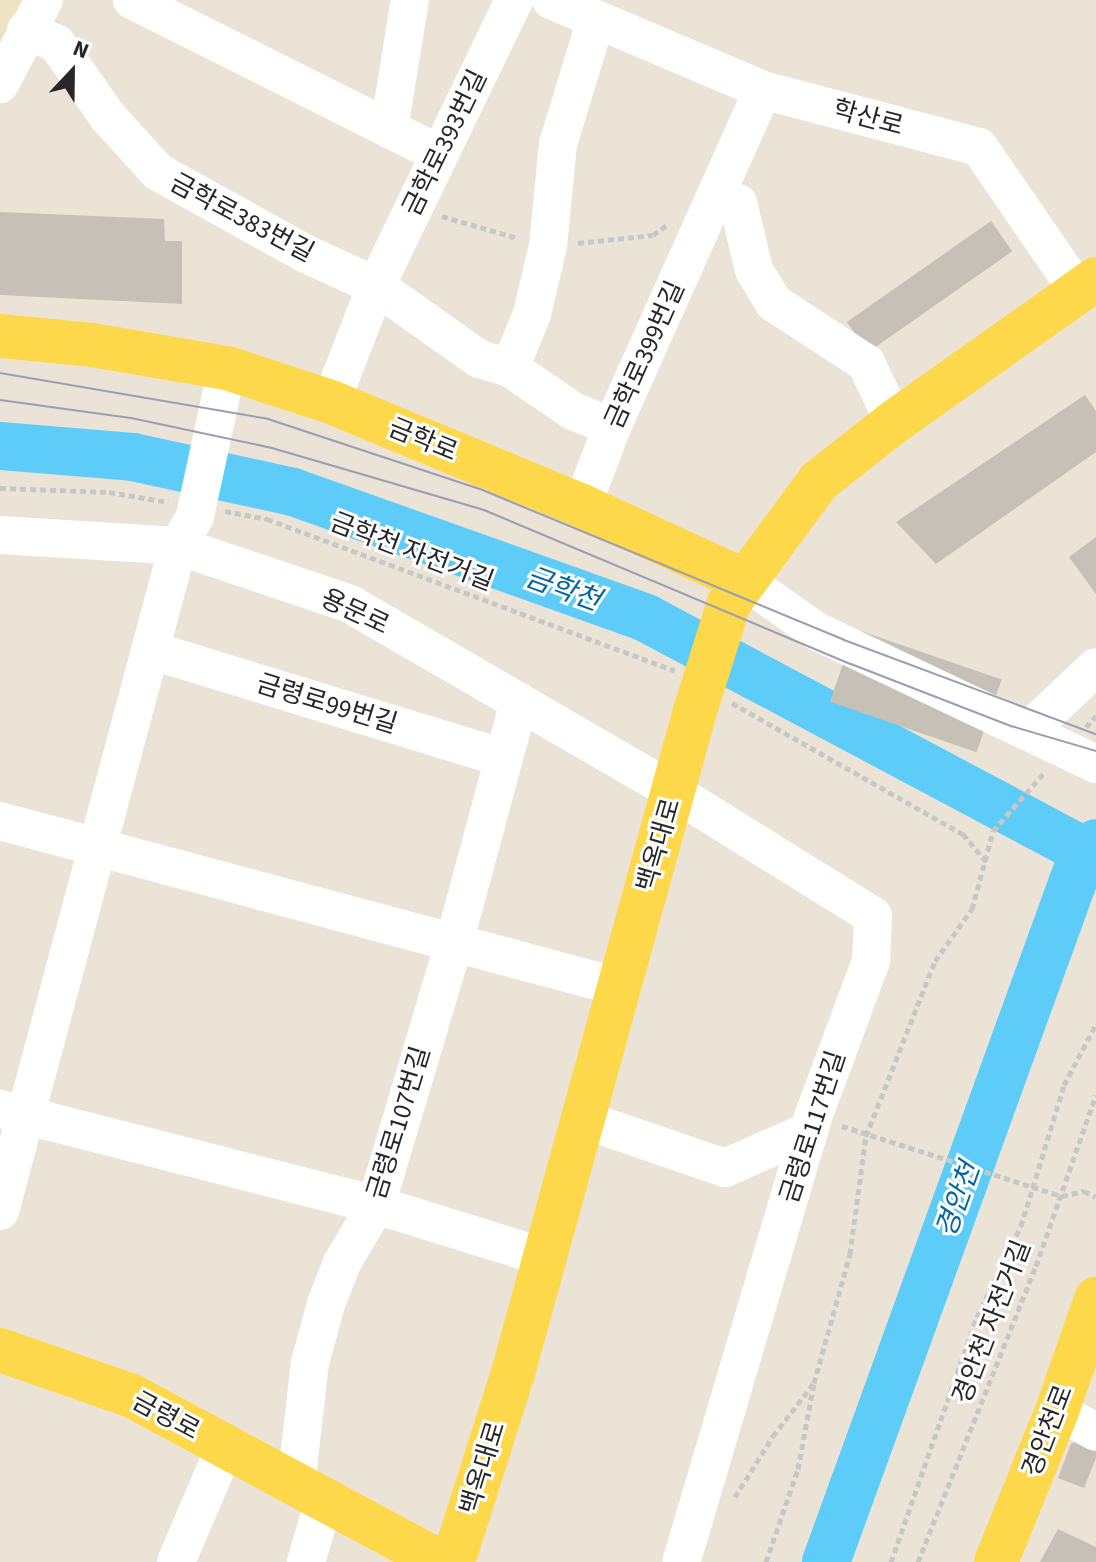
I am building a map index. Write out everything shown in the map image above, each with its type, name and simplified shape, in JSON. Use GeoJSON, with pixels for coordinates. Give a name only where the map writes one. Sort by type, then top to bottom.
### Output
{"type":"FeatureCollection","features":[{"type":"Feature","properties":{"kind":"main road","name":"백옥대로"},"geometry":{"type":"LineString","coordinates":[[453,1562],[513,1373],[674,792],[698,693],[737,592],[819,481],[894,422],[1087,285]]}},
{"type":"Feature","properties":{"kind":"main road","name":"금학로"},"geometry":{"type":"LineString","coordinates":[[0,336],[92,345],[227,368],[331,402],[582,506],[737,592]]}},
{"type":"Feature","properties":{"kind":"main road","name":"경안천로"},"geometry":{"type":"LineString","coordinates":[[996,1562],[1057,1411],[1096,1299]]}},
{"type":"Feature","properties":{"kind":"main road","name":"금령로"},"geometry":{"type":"LineString","coordinates":[[0,1350],[132,1396],[440,1562]]}},
{"type":"Feature","properties":{"kind":"street"},"geometry":{"type":"LineString","coordinates":[[132,0],[440,154]]}},
{"type":"Feature","properties":{"kind":"street"},"geometry":{"type":"LineString","coordinates":[[389,129],[410,0]]}},
{"type":"Feature","properties":{"kind":"street","name":"금학로393번길"},"geometry":{"type":"LineString","coordinates":[[331,402],[376,286],[514,0]]}},
{"type":"Feature","properties":{"kind":"street","name":"학산로"},"geometry":{"type":"LineString","coordinates":[[551,0],[763,90],[979,147],[1087,285]]}},
{"type":"Feature","properties":{"kind":"street","name":"금학로383번길"},"geometry":{"type":"LineString","coordinates":[[0,84],[35,15],[108,117],[158,172],[304,253],[376,286]]}},
{"type":"Feature","properties":{"kind":"street"},"geometry":{"type":"LineString","coordinates":[[510,368],[535,300],[548,246],[558,144],[596,20]]}},
{"type":"Feature","properties":{"kind":"street","name":"금학로399번길"},"geometry":{"type":"LineString","coordinates":[[582,506],[612,427],[763,90]]}},
{"type":"Feature","properties":{"kind":"street"},"geometry":{"type":"LineString","coordinates":[[711,206],[738,203],[754,270],[774,303],[866,363],[894,422]]}},
{"type":"Feature","properties":{"kind":"street"},"geometry":{"type":"LineString","coordinates":[[376,286],[479,359],[510,368],[573,411],[612,427]]}},
{"type":"Feature","properties":{"kind":"street"},"geometry":{"type":"LineString","coordinates":[[0,1211],[14,1113],[97,848],[150,650],[218,422],[227,368]]}},
{"type":"Feature","properties":{"kind":"street","name":"용문로"},"geometry":{"type":"LineString","coordinates":[[0,535],[191,519],[350,604],[674,792]]}},
{"type":"Feature","properties":{"kind":"street","name":"금학로"},"geometry":{"type":"LineString","coordinates":[[737,592],[1028,731],[1087,750]]}},
{"type":"Feature","properties":{"kind":"street","name":"금령로99번길"},"geometry":{"type":"LineString","coordinates":[[150,650],[504,758]]}},
{"type":"Feature","properties":{"kind":"street"},"geometry":{"type":"LineString","coordinates":[[1028,731],[1096,667]]}},
{"type":"Feature","properties":{"kind":"street","name":"금령로107번길"},"geometry":{"type":"LineString","coordinates":[[310,1493],[310,1363],[326,1304],[342,1263],[376,1205],[454,943],[519,702]]}},
{"type":"Feature","properties":{"kind":"street","name":"금령로117번길"},"geometry":{"type":"LineString","coordinates":[[674,792],[873,916],[871,961],[809,1131],[685,1547]]}},
{"type":"Feature","properties":{"kind":"street"},"geometry":{"type":"LineString","coordinates":[[0,821],[619,987]]}},
{"type":"Feature","properties":{"kind":"street"},"geometry":{"type":"LineString","coordinates":[[14,1113],[376,1205],[544,1257]]}},
{"type":"Feature","properties":{"kind":"street"},"geometry":{"type":"LineString","coordinates":[[582,1119],[725,1168],[809,1131]]}},
{"type":"Feature","properties":{"kind":"street"},"geometry":{"type":"LineString","coordinates":[[1057,1411],[1096,1432]]}},
{"type":"Feature","properties":{"kind":"street"},"geometry":{"type":"LineString","coordinates":[[176,1562],[225,1447]]}},
{"type":"Feature","properties":{"kind":"street"},"geometry":{"type":"LineString","coordinates":[[306,1562],[310,1493]]}},
{"type":"Feature","properties":{"kind":"path","name":"금학천 자전거길"},"geometry":{"type":"LineString","coordinates":[[0,488],[109,492],[191,519],[267,519],[698,693],[963,834],[987,863]]}},
{"type":"Feature","properties":{"kind":"path"},"geometry":{"type":"LineString","coordinates":[[1087,750],[1088,724],[1096,716]]}},
{"type":"Feature","properties":{"kind":"path"},"geometry":{"type":"LineString","coordinates":[[766,1562],[798,1469],[814,1383],[850,1254],[866,1136],[935,961],[972,909],[987,863],[993,831],[1046,772]]}},
{"type":"Feature","properties":{"kind":"path"},"geometry":{"type":"LineString","coordinates":[[891,1562],[977,1317],[1021,1226],[1064,1085],[1096,1024]]}},
{"type":"Feature","properties":{"kind":"path","name":"경안천 자전거길"},"geometry":{"type":"LineString","coordinates":[[918,1562],[1062,1196],[1096,1095]]}},
{"type":"Feature","properties":{"kind":"path"},"geometry":{"type":"LineString","coordinates":[[866,1136],[1062,1196],[1084,1191],[1096,1197]]}},
{"type":"Feature","properties":{"kind":"path"},"geometry":{"type":"LineString","coordinates":[[685,1547],[727,1511],[773,1436],[814,1383]]}},
{"type":"Feature","properties":{"kind":"shaded area"},"geometry":{"type":"Polygon","coordinates":[[[0,0],[30,0],[0,60],[0,0]]]}},
{"type":"Feature","properties":{"kind":"building"},"geometry":{"type":"Polygon","coordinates":[[[0,212],[164,219],[165,241],[182,241],[182,304],[0,295],[0,212]]]}},
{"type":"Feature","properties":{"kind":"building"},"geometry":{"type":"Polygon","coordinates":[[[991,221],[1012,251],[868,352],[847,322],[991,221]]]}},
{"type":"Feature","properties":{"kind":"building"},"geometry":{"type":"Polygon","coordinates":[[[1085,395],[1096,411],[1096,452],[936,564],[896,522],[1085,395]]]}},
{"type":"Feature","properties":{"kind":"building"},"geometry":{"type":"Polygon","coordinates":[[[1096,537],[1096,594],[1069,557],[1096,537]]]}},
{"type":"Feature","properties":{"kind":"building"},"geometry":{"type":"Polygon","coordinates":[[[855,629],[1002,679],[976,752],[830,702],[855,629]]]}},
{"type":"Feature","properties":{"kind":"building"},"geometry":{"type":"Polygon","coordinates":[[[1087,1435],[1096,1440],[1096,1458],[1084,1488],[1058,1478],[1071,1444],[1087,1435]]]}},
{"type":"Feature","properties":{"kind":"building"},"geometry":{"type":"Polygon","coordinates":[[[1058,1529],[1096,1547],[1096,1562],[1040,1562],[1058,1529]]]}},
{"type":"Feature","properties":{"kind":"waterway","name":"금학천"},"geometry":{"type":"LineString","coordinates":[[0,446],[133,457],[293,492],[646,618],[1084,851]]}},
{"type":"Feature","properties":{"kind":"waterway","name":"경안천"},"geometry":{"type":"LineString","coordinates":[[826,1562],[1084,851],[1096,843]]}},
{"type":"Feature","properties":{"kind":"tram line"},"geometry":{"type":"LineString","coordinates":[[0,373],[268,419],[480,489],[844,640],[1096,734]]}},
{"type":"Feature","properties":{"kind":"tram line"},"geometry":{"type":"LineString","coordinates":[[0,400],[131,418],[272,448],[484,510],[851,664],[1011,726],[1096,751]]}}]}
